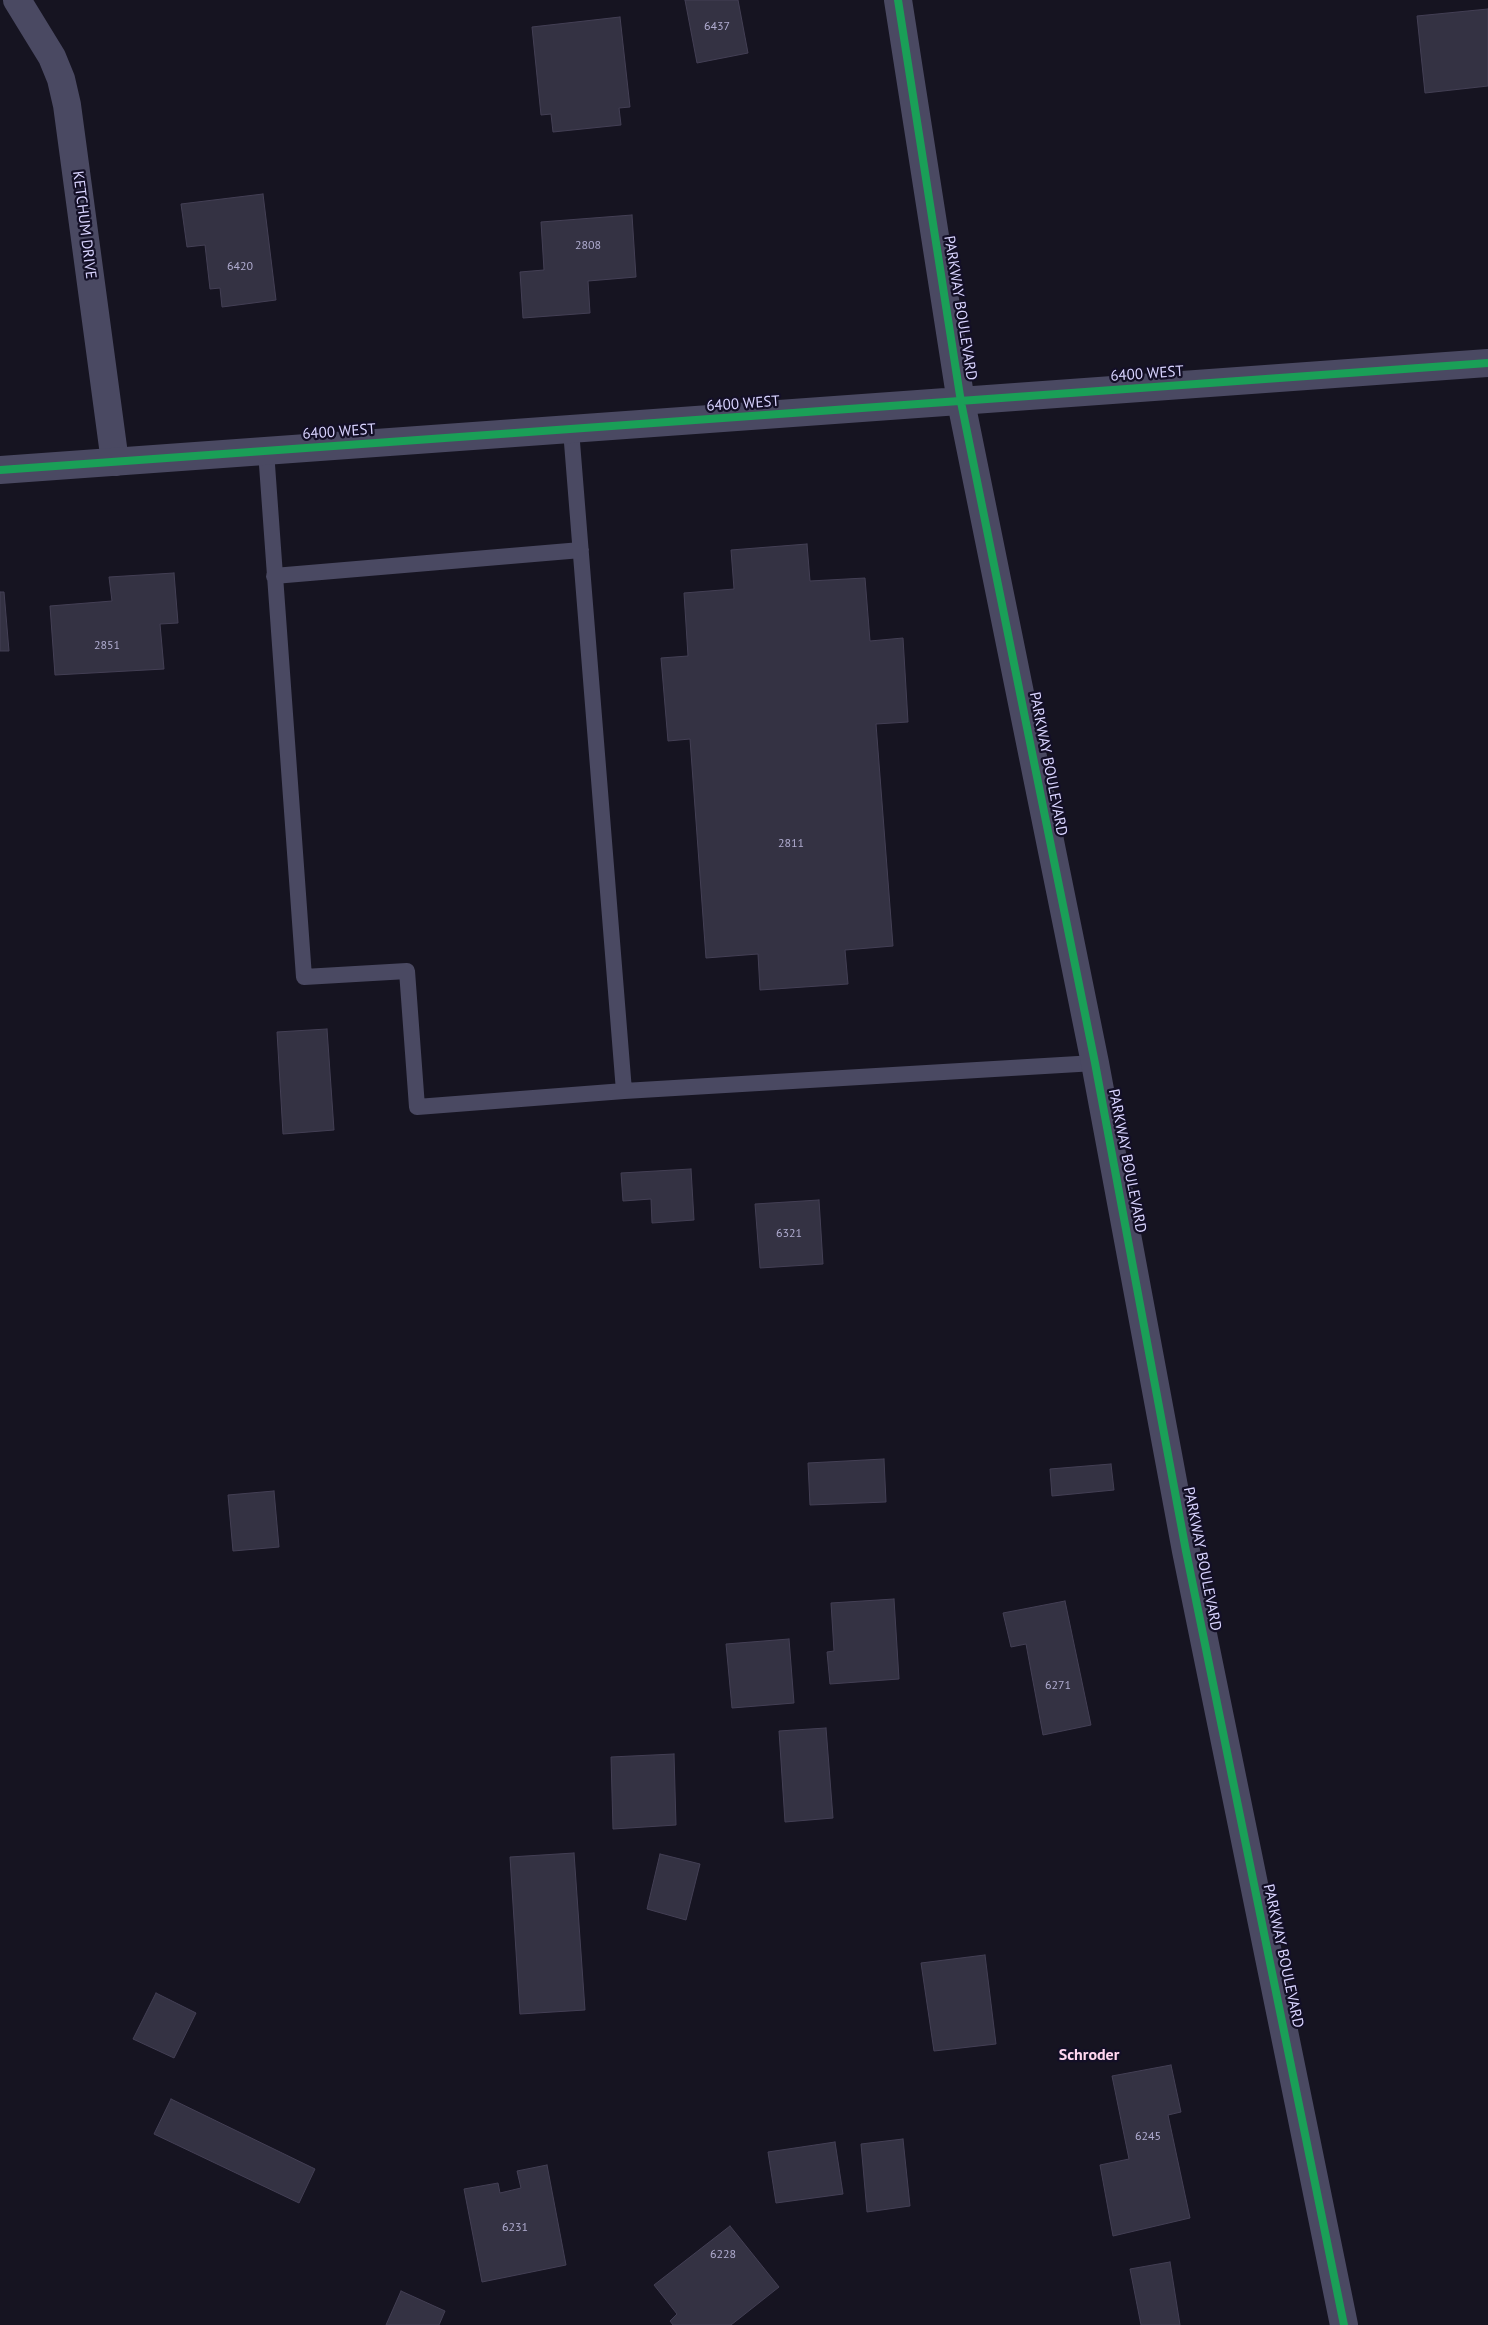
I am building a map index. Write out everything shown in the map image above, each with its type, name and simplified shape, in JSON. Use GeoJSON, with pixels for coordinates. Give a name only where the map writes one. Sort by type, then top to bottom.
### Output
{"type":"FeatureCollection","features":[{"type":"Feature","properties":{"kind":"street","name":"KETCHUM DRIVE"},"geometry":{"type":"LineString","coordinates":[[17,0],[30,18],[52,57],[61,79],[67,105],[114,462]]}},
{"type":"Feature","properties":{"kind":"street","name":"PARKWAY BOULEVARD"},"geometry":{"type":"LineString","coordinates":[[898,0],[961,402],[1095,1063],[1186,1551],[1344,2325]]}},
{"type":"Feature","properties":{"kind":"street","name":"6400 WEST"},"geometry":{"type":"LineString","coordinates":[[0,470],[1488,363]]}},
{"type":"Feature","properties":{"kind":"lane"},"geometry":{"type":"LineString","coordinates":[[571,430],[624,1091]]}},
{"type":"Feature","properties":{"kind":"lane"},"geometry":{"type":"LineString","coordinates":[[266,452],[304,977],[407,971],[417,1107],[624,1091],[1095,1063]]}},
{"type":"Feature","properties":{"kind":"lane"},"geometry":{"type":"LineString","coordinates":[[274,576],[581,550]]}},
{"type":"Feature","properties":{"kind":"building"},"geometry":{"type":"Polygon","coordinates":[[[685,0],[738,0],[748,53],[697,63],[685,0]]]}},
{"type":"Feature","properties":{"kind":"building"},"geometry":{"type":"Polygon","coordinates":[[[1488,9],[1488,86],[1425,93],[1417,16],[1488,9]]]}},
{"type":"Feature","properties":{"kind":"building"},"geometry":{"type":"Polygon","coordinates":[[[620,17],[630,107],[619,108],[621,125],[553,132],[551,114],[541,115],[532,27],[620,17]]]}},
{"type":"Feature","properties":{"kind":"building"},"geometry":{"type":"Polygon","coordinates":[[[263,194],[276,300],[222,307],[220,288],[210,289],[205,245],[187,247],[181,204],[263,194]]]}},
{"type":"Feature","properties":{"kind":"building"},"geometry":{"type":"Polygon","coordinates":[[[632,215],[636,277],[588,281],[590,313],[523,318],[520,272],[544,270],[541,222],[632,215]]]}},
{"type":"Feature","properties":{"kind":"building"},"geometry":{"type":"Polygon","coordinates":[[[807,544],[810,581],[865,578],[870,641],[903,638],[908,722],[876,724],[893,946],[845,950],[848,984],[760,990],[758,954],[706,958],[690,739],[668,741],[661,658],[688,656],[684,593],[734,589],[731,550],[807,544]]]}},
{"type":"Feature","properties":{"kind":"building"},"geometry":{"type":"Polygon","coordinates":[[[174,573],[178,623],[160,624],[164,669],[55,675],[50,606],[112,601],[109,577],[174,573]]]}},
{"type":"Feature","properties":{"kind":"building"},"geometry":{"type":"Polygon","coordinates":[[[0,592],[4,592],[9,651],[0,651],[0,592]]]}},
{"type":"Feature","properties":{"kind":"building"},"geometry":{"type":"Polygon","coordinates":[[[327,1029],[334,1130],[283,1134],[277,1032],[327,1029]]]}},
{"type":"Feature","properties":{"kind":"building"},"geometry":{"type":"Polygon","coordinates":[[[691,1169],[694,1220],[652,1223],[651,1199],[623,1201],[621,1173],[691,1169]]]}},
{"type":"Feature","properties":{"kind":"building"},"geometry":{"type":"Polygon","coordinates":[[[819,1200],[823,1264],[760,1268],[755,1204],[819,1200]]]}},
{"type":"Feature","properties":{"kind":"building"},"geometry":{"type":"Polygon","coordinates":[[[884,1459],[886,1502],[810,1505],[808,1463],[884,1459]]]}},
{"type":"Feature","properties":{"kind":"building"},"geometry":{"type":"Polygon","coordinates":[[[1111,1464],[1114,1490],[1052,1496],[1050,1469],[1111,1464]]]}},
{"type":"Feature","properties":{"kind":"building"},"geometry":{"type":"Polygon","coordinates":[[[274,1491],[279,1547],[233,1551],[228,1495],[274,1491]]]}},
{"type":"Feature","properties":{"kind":"building"},"geometry":{"type":"Polygon","coordinates":[[[894,1599],[899,1679],[830,1684],[827,1652],[834,1651],[831,1603],[894,1599]]]}},
{"type":"Feature","properties":{"kind":"building"},"geometry":{"type":"Polygon","coordinates":[[[1065,1601],[1091,1725],[1043,1735],[1026,1644],[1011,1647],[1003,1613],[1065,1601]]]}},
{"type":"Feature","properties":{"kind":"building"},"geometry":{"type":"Polygon","coordinates":[[[789,1639],[794,1703],[732,1708],[726,1644],[789,1639]]]}},
{"type":"Feature","properties":{"kind":"building"},"geometry":{"type":"Polygon","coordinates":[[[826,1728],[833,1818],[785,1822],[779,1731],[826,1728]]]}},
{"type":"Feature","properties":{"kind":"building"},"geometry":{"type":"Polygon","coordinates":[[[674,1754],[676,1825],[613,1829],[611,1757],[674,1754]]]}},
{"type":"Feature","properties":{"kind":"building"},"geometry":{"type":"Polygon","coordinates":[[[574,1853],[585,2010],[520,2014],[510,1857],[574,1853]]]}},
{"type":"Feature","properties":{"kind":"building"},"geometry":{"type":"Polygon","coordinates":[[[660,1854],[700,1864],[686,1920],[647,1909],[660,1854]]]}},
{"type":"Feature","properties":{"kind":"building"},"geometry":{"type":"Polygon","coordinates":[[[985,1955],[996,2044],[934,2051],[921,1963],[985,1955]]]}},
{"type":"Feature","properties":{"kind":"building"},"geometry":{"type":"Polygon","coordinates":[[[156,1993],[196,2013],[174,2058],[133,2039],[156,1993]]]}},
{"type":"Feature","properties":{"kind":"building"},"geometry":{"type":"Polygon","coordinates":[[[1171,2065],[1181,2112],[1168,2115],[1190,2218],[1113,2236],[1100,2165],[1129,2159],[1112,2076],[1171,2065]]]}},
{"type":"Feature","properties":{"kind":"building"},"geometry":{"type":"Polygon","coordinates":[[[171,2099],[315,2169],[299,2203],[154,2134],[171,2099]]]}},
{"type":"Feature","properties":{"kind":"building"},"geometry":{"type":"Polygon","coordinates":[[[903,2139],[910,2206],[867,2212],[861,2144],[903,2139]]]}},
{"type":"Feature","properties":{"kind":"building"},"geometry":{"type":"Polygon","coordinates":[[[835,2142],[843,2194],[776,2203],[768,2152],[835,2142]]]}},
{"type":"Feature","properties":{"kind":"building"},"geometry":{"type":"Polygon","coordinates":[[[547,2165],[566,2265],[482,2282],[464,2189],[498,2183],[500,2193],[521,2188],[517,2171],[547,2165]]]}},
{"type":"Feature","properties":{"kind":"building"},"geometry":{"type":"Polygon","coordinates":[[[730,2226],[779,2287],[731,2325],[673,2325],[670,2321],[677,2314],[654,2285],[730,2226]]]}},
{"type":"Feature","properties":{"kind":"building"},"geometry":{"type":"Polygon","coordinates":[[[1170,2262],[1180,2325],[1141,2325],[1130,2269],[1170,2262]]]}},
{"type":"Feature","properties":{"kind":"building"},"geometry":{"type":"Polygon","coordinates":[[[401,2291],[445,2311],[439,2325],[386,2325],[401,2291]]]}},
{"type":"Feature","properties":{"kind":"cycle path"},"geometry":{"type":"LineString","coordinates":[[898,0],[961,402],[1095,1063],[1186,1551],[1344,2325]]}},
{"type":"Feature","properties":{"kind":"cycle path"},"geometry":{"type":"LineString","coordinates":[[0,470],[1488,363]]}},
{"type":"Feature","properties":{"kind":"district","name":"Schroder"},"geometry":{"type":"Point","coordinates":[1089,2055]}}]}
